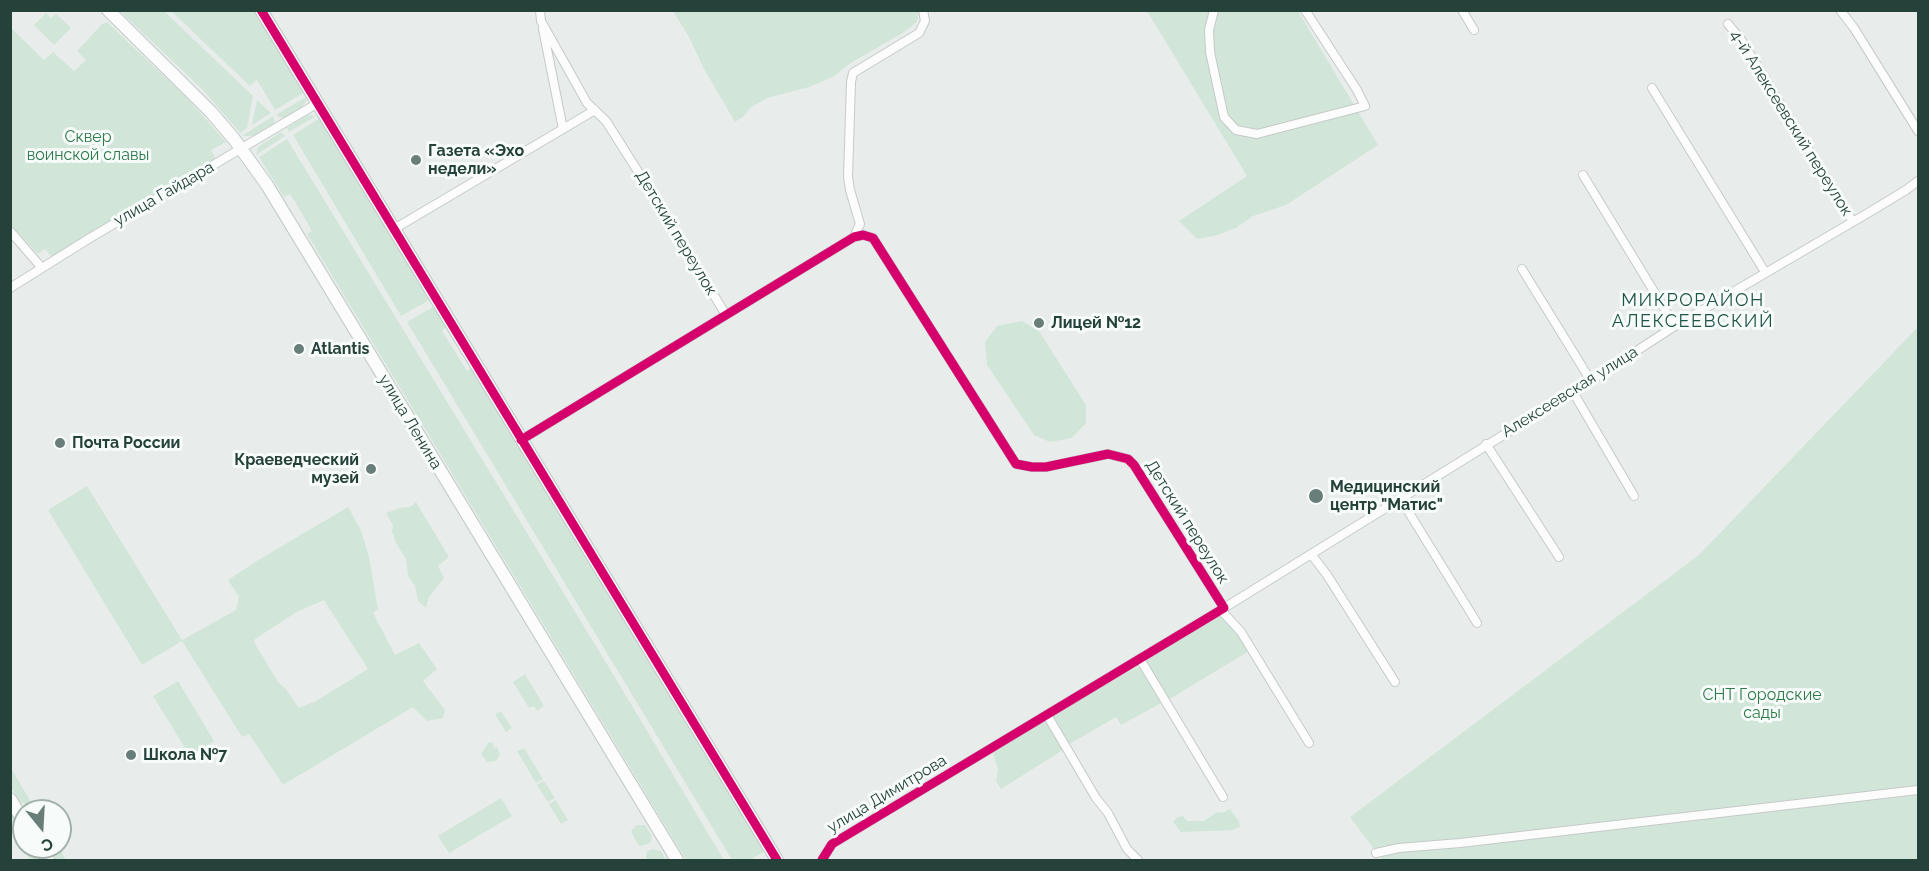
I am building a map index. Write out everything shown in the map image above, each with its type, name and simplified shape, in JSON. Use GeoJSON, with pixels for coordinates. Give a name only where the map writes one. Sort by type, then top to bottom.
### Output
{"type":"FeatureCollection","features":[{"type":"Feature","properties":{"kind":"main road","name":"улица Ленина"},"geometry":{"type":"LineString","coordinates":[[108,10],[198,97],[242,149],[288,220],[677,861]]}},
{"type":"Feature","properties":{"kind":"main road"},"geometry":{"type":"LineString","coordinates":[[261,10],[777,861]]}},
{"type":"Feature","properties":{"kind":"street"},"geometry":{"type":"LineString","coordinates":[[540,10],[563,129]]}},
{"type":"Feature","properties":{"kind":"street"},"geometry":{"type":"LineString","coordinates":[[854,237],[860,224],[848,177],[853,73],[919,33],[925,21],[923,10]]}},
{"type":"Feature","properties":{"kind":"street"},"geometry":{"type":"LineString","coordinates":[[1214,10],[1209,30],[1210,52],[1224,117],[1236,130],[1257,134],[1365,106],[1305,10]]}},
{"type":"Feature","properties":{"kind":"street"},"geometry":{"type":"LineString","coordinates":[[1462,10],[1474,30]]}},
{"type":"Feature","properties":{"kind":"street"},"geometry":{"type":"LineString","coordinates":[[1840,10],[1854,28],[1918,131]]}},
{"type":"Feature","properties":{"kind":"street","name":"Детский переулок"},"geometry":{"type":"LineString","coordinates":[[541,21],[587,103],[606,121],[726,315],[854,237],[863,235],[873,238],[1016,464],[1046,467],[1108,454],[1128,459],[1134,465],[1222,609],[974,760]]}},
{"type":"Feature","properties":{"kind":"street","name":"4-й Алексеевский переулок"},"geometry":{"type":"LineString","coordinates":[[1728,24],[1742,41],[1853,222]]}},
{"type":"Feature","properties":{"kind":"street"},"geometry":{"type":"LineString","coordinates":[[1652,88],[1765,272]]}},
{"type":"Feature","properties":{"kind":"street","name":"улица Гайдара"},"geometry":{"type":"LineString","coordinates":[[10,288],[318,103]]}},
{"type":"Feature","properties":{"kind":"street"},"geometry":{"type":"LineString","coordinates":[[394,229],[595,110]]}},
{"type":"Feature","properties":{"kind":"street"},"geometry":{"type":"LineString","coordinates":[[1583,175],[1675,326]]}},
{"type":"Feature","properties":{"kind":"street","name":"Алексеевская улица"},"geometry":{"type":"LineString","coordinates":[[1222,609],[1591,381],[1675,326],[1853,222],[1918,181]]}},
{"type":"Feature","properties":{"kind":"street"},"geometry":{"type":"LineString","coordinates":[[10,231],[42,268]]}},
{"type":"Feature","properties":{"kind":"street"},"geometry":{"type":"LineString","coordinates":[[1522,269],[1591,381]]}},
{"type":"Feature","properties":{"kind":"street"},"geometry":{"type":"LineString","coordinates":[[521,440],[726,315]]}},
{"type":"Feature","properties":{"kind":"street"},"geometry":{"type":"LineString","coordinates":[[1573,392],[1634,496]]}},
{"type":"Feature","properties":{"kind":"street"},"geometry":{"type":"LineString","coordinates":[[1486,444],[1559,557]]}},
{"type":"Feature","properties":{"kind":"street"},"geometry":{"type":"LineString","coordinates":[[1400,498],[1477,623]]}},
{"type":"Feature","properties":{"kind":"street"},"geometry":{"type":"LineString","coordinates":[[1311,554],[1327,575],[1395,682]]}},
{"type":"Feature","properties":{"kind":"street"},"geometry":{"type":"LineString","coordinates":[[1222,609],[1241,632],[1309,743]]}},
{"type":"Feature","properties":{"kind":"street"},"geometry":{"type":"LineString","coordinates":[[1140,659],[1223,797]]}},
{"type":"Feature","properties":{"kind":"street"},"geometry":{"type":"LineString","coordinates":[[1047,715],[1096,798],[1108,813],[1127,849],[1138,861]]}},
{"type":"Feature","properties":{"kind":"street","name":"улица Димитрова"},"geometry":{"type":"LineString","coordinates":[[822,861],[832,844],[974,760]]}},
{"type":"Feature","properties":{"kind":"street"},"geometry":{"type":"LineString","coordinates":[[1376,853],[1399,848],[1461,843],[1918,790]]}},
{"type":"Feature","properties":{"kind":"green space"},"geometry":{"type":"Polygon","coordinates":[[[120,11],[164,11],[253,96],[247,128],[240,133],[203,90],[120,11]]]}},
{"type":"Feature","properties":{"kind":"green space"},"geometry":{"type":"Polygon","coordinates":[[[171,11],[255,11],[305,92],[275,110],[257,80],[250,86],[171,11]]]}},
{"type":"Feature","properties":{"kind":"green space"},"geometry":{"type":"Polygon","coordinates":[[[673,11],[919,11],[917,22],[901,34],[849,64],[833,77],[809,87],[767,98],[750,108],[735,122],[673,11]]]}},
{"type":"Feature","properties":{"kind":"green space"},"geometry":{"type":"Polygon","coordinates":[[[1147,11],[1298,11],[1378,145],[1286,205],[1253,216],[1236,228],[1197,239],[1179,221],[1247,176],[1147,11]]]}},
{"type":"Feature","properties":{"kind":"green space"},"geometry":{"type":"Polygon","coordinates":[[[46,13],[51,18],[56,14],[71,28],[54,45],[34,25],[46,13]]]}},
{"type":"Feature","properties":{"kind":"green space","name":"Сквер воинской славы"},"geometry":{"type":"Polygon","coordinates":[[[107,22],[188,99],[226,142],[211,150],[216,160],[56,256],[51,256],[45,249],[38,254],[11,225],[10,27],[44,60],[53,52],[74,71],[86,60],[77,51],[102,24],[107,22]]]}},
{"type":"Feature","properties":{"kind":"green space"},"geometry":{"type":"Polygon","coordinates":[[[306,97],[302,107],[285,118],[277,114],[306,97]]]}},
{"type":"Feature","properties":{"kind":"green space"},"geometry":{"type":"Polygon","coordinates":[[[257,100],[271,113],[252,125],[257,100]]]}},
{"type":"Feature","properties":{"kind":"green space"},"geometry":{"type":"Polygon","coordinates":[[[308,115],[316,116],[289,132],[287,128],[308,115]]]}},
{"type":"Feature","properties":{"kind":"green space"},"geometry":{"type":"Polygon","coordinates":[[[273,116],[275,124],[254,136],[242,136],[273,116]]]}},
{"type":"Feature","properties":{"kind":"green space"},"geometry":{"type":"Polygon","coordinates":[[[320,118],[431,299],[401,316],[293,135],[320,118]]]}},
{"type":"Feature","properties":{"kind":"green space"},"geometry":{"type":"Polygon","coordinates":[[[281,132],[285,136],[256,155],[258,147],[281,132]]]}},
{"type":"Feature","properties":{"kind":"green space"},"geometry":{"type":"Polygon","coordinates":[[[287,139],[724,860],[686,860],[307,234],[312,231],[296,203],[290,194],[284,197],[259,157],[287,139]]]}},
{"type":"Feature","properties":{"kind":"green space"},"geometry":{"type":"Polygon","coordinates":[[[434,306],[447,326],[442,331],[467,371],[473,368],[765,851],[750,860],[732,860],[407,322],[434,306]]]}},
{"type":"Feature","properties":{"kind":"green space"},"geometry":{"type":"Polygon","coordinates":[[[1022,321],[1039,331],[1086,405],[1086,423],[1072,438],[1050,442],[1034,435],[987,365],[985,342],[997,326],[1022,321]]]}},
{"type":"Feature","properties":{"kind":"green space","name":"СНТ Городские сады"},"geometry":{"type":"Polygon","coordinates":[[[1918,327],[1918,860],[1382,860],[1350,817],[1699,555],[1918,327]]]}},
{"type":"Feature","properties":{"kind":"green space"},"geometry":{"type":"Polygon","coordinates":[[[87,486],[182,640],[236,610],[239,597],[228,580],[348,507],[361,530],[369,557],[378,609],[373,613],[395,655],[419,643],[437,669],[423,681],[445,710],[443,718],[427,721],[413,707],[283,785],[249,734],[242,737],[182,641],[142,665],[48,510],[87,486]],[[324,600],[295,613],[255,639],[254,642],[278,682],[286,689],[299,708],[316,701],[368,669],[324,600]]]}},
{"type":"Feature","properties":{"kind":"green space"},"geometry":{"type":"Polygon","coordinates":[[[416,502],[449,557],[438,566],[444,578],[429,597],[426,608],[418,601],[415,586],[408,576],[406,559],[396,543],[392,532],[393,525],[386,513],[410,507],[416,502]]]}},
{"type":"Feature","properties":{"kind":"green space"},"geometry":{"type":"Polygon","coordinates":[[[1218,616],[1229,621],[1249,651],[1168,700],[1144,662],[1218,616]]]}},
{"type":"Feature","properties":{"kind":"green space"},"geometry":{"type":"Polygon","coordinates":[[[1137,667],[1141,667],[1163,702],[1121,725],[1116,717],[1068,745],[1053,721],[1055,714],[1137,667]]]}},
{"type":"Feature","properties":{"kind":"green space"},"geometry":{"type":"Polygon","coordinates":[[[525,674],[544,706],[537,711],[534,706],[529,708],[513,682],[525,674]]]}},
{"type":"Feature","properties":{"kind":"green space"},"geometry":{"type":"Polygon","coordinates":[[[178,681],[214,741],[190,756],[153,696],[178,681]]]}},
{"type":"Feature","properties":{"kind":"green space"},"geometry":{"type":"Polygon","coordinates":[[[501,711],[512,728],[506,732],[495,714],[501,711]]]}},
{"type":"Feature","properties":{"kind":"green space"},"geometry":{"type":"Polygon","coordinates":[[[1042,723],[1048,723],[1063,750],[1001,789],[996,781],[998,769],[993,753],[1042,723]]]}},
{"type":"Feature","properties":{"kind":"green space"},"geometry":{"type":"Polygon","coordinates":[[[489,742],[493,743],[494,748],[497,747],[500,755],[496,761],[487,762],[481,754],[489,742]]]}},
{"type":"Feature","properties":{"kind":"green space"},"geometry":{"type":"Polygon","coordinates":[[[524,748],[543,779],[536,783],[517,751],[524,748]]]}},
{"type":"Feature","properties":{"kind":"green space"},"geometry":{"type":"Polygon","coordinates":[[[11,768],[29,799],[18,799],[11,787],[11,768]]]}},
{"type":"Feature","properties":{"kind":"green space"},"geometry":{"type":"Polygon","coordinates":[[[544,781],[555,798],[548,802],[537,785],[544,781]]]}},
{"type":"Feature","properties":{"kind":"green space"},"geometry":{"type":"Polygon","coordinates":[[[501,798],[512,816],[449,853],[438,836],[501,798]]]}},
{"type":"Feature","properties":{"kind":"green space"},"geometry":{"type":"Polygon","coordinates":[[[556,800],[568,820],[561,824],[549,804],[556,800]]]}},
{"type":"Feature","properties":{"kind":"green space"},"geometry":{"type":"Polygon","coordinates":[[[1230,809],[1239,821],[1240,827],[1233,830],[1181,832],[1173,822],[1177,817],[1183,816],[1187,821],[1204,821],[1217,812],[1222,813],[1230,809]]]}},
{"type":"Feature","properties":{"kind":"green space"},"geometry":{"type":"Polygon","coordinates":[[[637,825],[645,825],[652,836],[650,843],[640,846],[637,843],[631,831],[637,825]]]}},
{"type":"Feature","properties":{"kind":"green space"},"geometry":{"type":"Polygon","coordinates":[[[653,849],[661,851],[666,860],[648,860],[647,851],[653,849]]]}},
{"type":"Feature","properties":{"kind":"cycle path"},"geometry":{"type":"LineString","coordinates":[[261,10],[777,860]]}},
{"type":"Feature","properties":{"kind":"cycle path"},"geometry":{"type":"LineString","coordinates":[[521,440],[854,237],[863,235],[873,238],[1016,464],[1046,467],[1108,454],[1128,459],[1134,465],[1224,608],[832,844],[822,860]]}},
{"type":"Feature","properties":{"kind":"place","name":"Газета «Эхо недели»"},"geometry":{"type":"Point","coordinates":[416,160]}},
{"type":"Feature","properties":{"kind":"place","name":"Лицей №12"},"geometry":{"type":"Point","coordinates":[1039,323]}},
{"type":"Feature","properties":{"kind":"place","name":"Atlantis"},"geometry":{"type":"Point","coordinates":[299,349]}},
{"type":"Feature","properties":{"kind":"place","name":"Почта России"},"geometry":{"type":"Point","coordinates":[60,443]}},
{"type":"Feature","properties":{"kind":"place","name":"Краеведческий музей"},"geometry":{"type":"Point","coordinates":[371,469]}},
{"type":"Feature","properties":{"kind":"place","name":"Медицинский центр \"Матис\""},"geometry":{"type":"Point","coordinates":[1316,496]}},
{"type":"Feature","properties":{"kind":"place","name":"Школа №7"},"geometry":{"type":"Point","coordinates":[131,755]}},
{"type":"Feature","properties":{"kind":"district","name":"МИКРОРАЙОН АЛЕКСЕЕВСКИЙ"},"geometry":{"type":"Point","coordinates":[1693,311]}}]}
